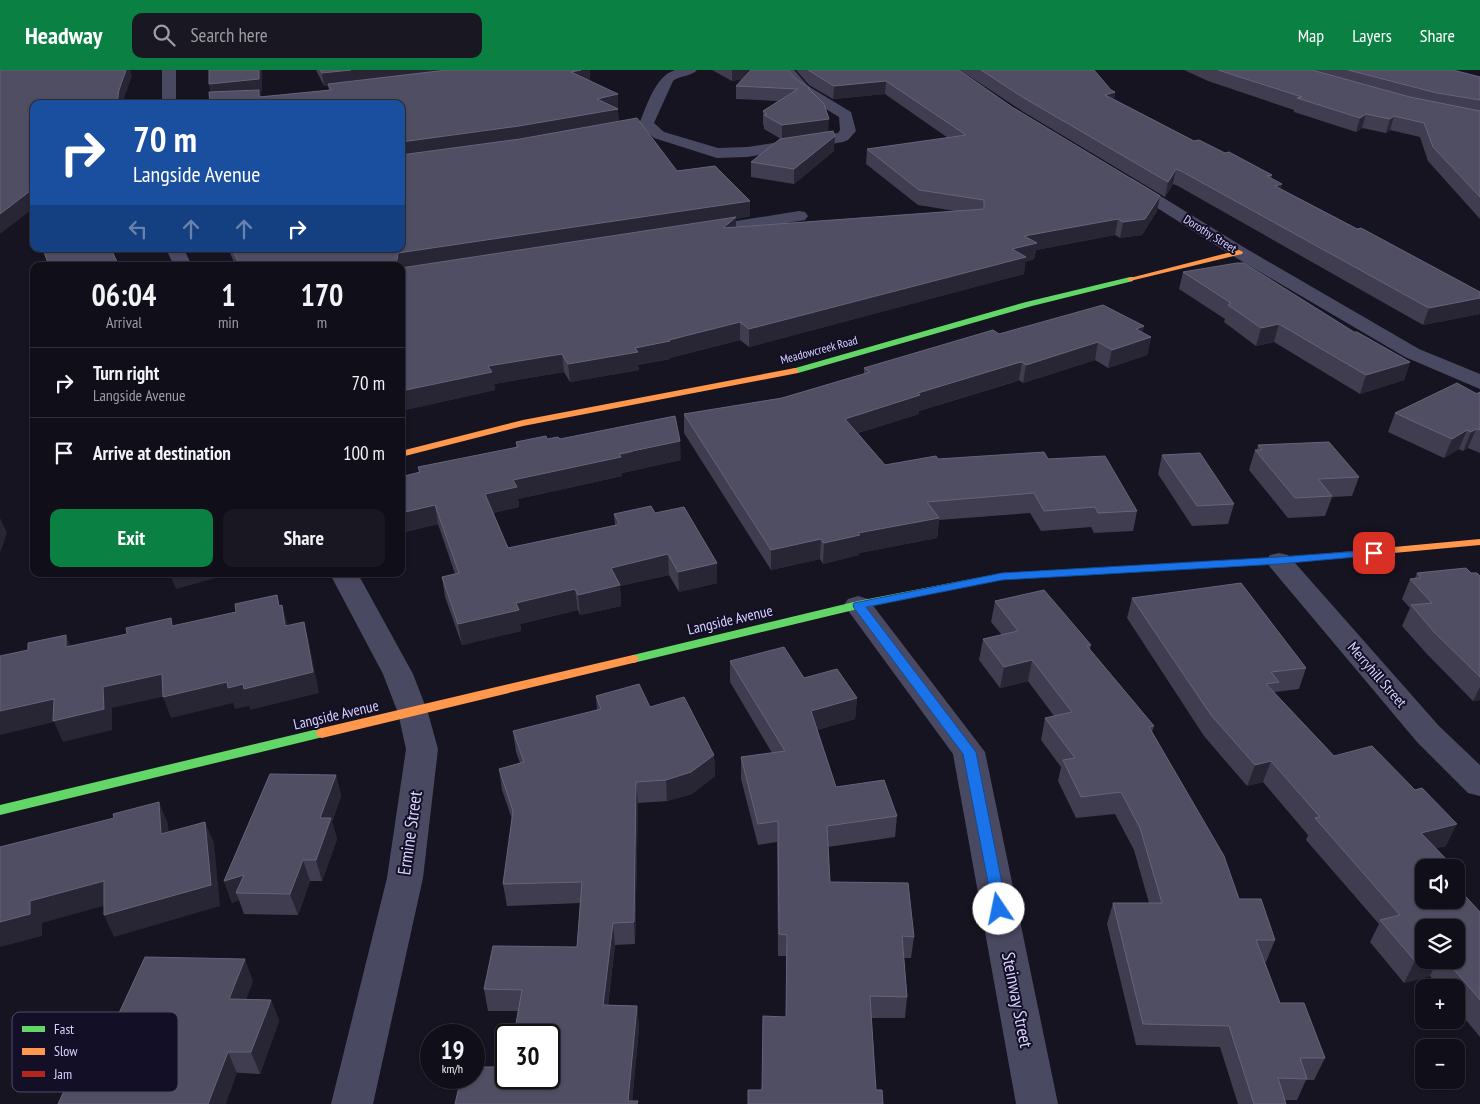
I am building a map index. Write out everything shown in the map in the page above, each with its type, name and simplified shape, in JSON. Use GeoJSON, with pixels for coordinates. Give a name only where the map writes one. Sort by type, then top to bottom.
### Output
{"type":"FeatureCollection","features":[{"type":"Feature","properties":{"kind":"street"},"geometry":{"type":"LineString","coordinates":[[168,100],[170,70]]}},
{"type":"Feature","properties":{"kind":"street"},"geometry":{"type":"LineString","coordinates":[[646,124],[667,79],[672,75],[690,70]]}},
{"type":"Feature","properties":{"kind":"street"},"geometry":{"type":"LineString","coordinates":[[646,124],[659,135],[717,153],[747,152],[843,137],[848,131],[846,115],[803,89],[789,73],[781,70]]}},
{"type":"Feature","properties":{"kind":"street"},"geometry":{"type":"LineString","coordinates":[[241,100],[260,98]]}},
{"type":"Feature","properties":{"kind":"street"},"geometry":{"type":"LineString","coordinates":[[626,128],[646,124]]}},
{"type":"Feature","properties":{"kind":"street","name":"Dorothy Street"},"geometry":{"type":"LineString","coordinates":[[1111,172],[1239,252],[1412,354],[1480,382]]}},
{"type":"Feature","properties":{"kind":"street"},"geometry":{"type":"LineString","coordinates":[[682,234],[799,216]]}},
{"type":"Feature","properties":{"kind":"street","name":"Meadowcreek Road"},"geometry":{"type":"LineString","coordinates":[[405,453],[523,423],[786,374],[1029,304],[1239,252]]}},
{"type":"Feature","properties":{"kind":"street","name":"Langside Avenue"},"geometry":{"type":"LineString","coordinates":[[0,810],[413,713],[858,605],[1002,576],[1279,561],[1480,542]]}},
{"type":"Feature","properties":{"kind":"street","name":"Merryhill Street"},"geometry":{"type":"LineString","coordinates":[[1279,561],[1428,734],[1480,784]]}},
{"type":"Feature","properties":{"kind":"street","name":"Ermine Street"},"geometry":{"type":"LineString","coordinates":[[346,577],[398,674],[413,713],[422,749],[405,878],[352,1104]]}},
{"type":"Feature","properties":{"kind":"street","name":"Steinway Street"},"geometry":{"type":"LineString","coordinates":[[858,605],[969,752],[1037,1104]]}},
{"type":"Feature","properties":{"kind":"building"},"geometry":{"type":"Polygon","coordinates":[[[0,70],[126,70],[118,100],[30,100],[30,191],[0,214],[0,70]]]}},
{"type":"Feature","properties":{"kind":"building"},"geometry":{"type":"Polygon","coordinates":[[[209,70],[259,70],[259,79],[209,84],[209,70]]]}},
{"type":"Feature","properties":{"kind":"building"},"geometry":{"type":"Polygon","coordinates":[[[320,70],[351,70],[322,73],[320,70]]]}},
{"type":"Feature","properties":{"kind":"building"},"geometry":{"type":"Polygon","coordinates":[[[447,70],[581,70],[571,72],[618,94],[597,99],[618,109],[519,126],[405,141],[405,100],[210,100],[209,92],[259,90],[259,97],[331,90],[328,84],[447,70]]]}},
{"type":"Feature","properties":{"kind":"building"},"geometry":{"type":"Polygon","coordinates":[[[751,70],[788,70],[797,80],[810,88],[808,88],[824,104],[829,119],[782,125],[764,115],[767,114],[763,111],[798,89],[736,86],[751,70]]]}},
{"type":"Feature","properties":{"kind":"building"},"geometry":{"type":"Polygon","coordinates":[[[808,70],[959,70],[1012,107],[1160,196],[1145,219],[1123,222],[1118,219],[1024,236],[1037,243],[1012,249],[1026,257],[749,329],[740,322],[670,341],[635,348],[638,352],[568,364],[562,354],[488,366],[492,372],[405,390],[405,267],[736,217],[723,228],[984,209],[984,200],[919,190],[867,149],[966,135],[886,81],[834,86],[808,70]]]}},
{"type":"Feature","properties":{"kind":"building"},"geometry":{"type":"Polygon","coordinates":[[[981,70],[1094,70],[1111,90],[1115,92],[1105,95],[1194,141],[1199,140],[1225,153],[1229,152],[1272,175],[1267,176],[1282,184],[1275,186],[1357,229],[1361,228],[1480,292],[1480,298],[1429,308],[1181,171],[1176,169],[1168,182],[1024,98],[981,70]]]}},
{"type":"Feature","properties":{"kind":"building"},"geometry":{"type":"Polygon","coordinates":[[[1218,70],[1312,70],[1410,97],[1480,111],[1480,197],[1433,147],[1424,123],[1394,116],[1390,119],[1366,114],[1360,118],[1218,70]]]}},
{"type":"Feature","properties":{"kind":"building"},"geometry":{"type":"Polygon","coordinates":[[[1348,70],[1453,70],[1480,77],[1480,100],[1437,93],[1348,70]]]}},
{"type":"Feature","properties":{"kind":"building"},"geometry":{"type":"Polygon","coordinates":[[[637,118],[677,171],[715,166],[750,201],[405,252],[405,154],[520,139],[637,118]]]}},
{"type":"Feature","properties":{"kind":"building"},"geometry":{"type":"Polygon","coordinates":[[[833,131],[835,136],[794,169],[751,162],[780,139],[833,131]]]}},
{"type":"Feature","properties":{"kind":"building"},"geometry":{"type":"Polygon","coordinates":[[[44,252],[112,252],[117,262],[48,262],[44,252]]]}},
{"type":"Feature","properties":{"kind":"building"},"geometry":{"type":"Polygon","coordinates":[[[234,252],[405,252],[398,253],[397,262],[238,262],[234,252]]]}},
{"type":"Feature","properties":{"kind":"building"},"geometry":{"type":"Polygon","coordinates":[[[1244,263],[1354,332],[1410,362],[1366,375],[1279,324],[1261,328],[1228,305],[1231,303],[1183,272],[1244,263]]]}},
{"type":"Feature","properties":{"kind":"building"},"geometry":{"type":"Polygon","coordinates":[[[1103,305],[1144,326],[1136,329],[1151,337],[1112,350],[1098,342],[1026,365],[1022,362],[1017,363],[918,393],[920,395],[845,419],[885,465],[936,456],[938,459],[1044,452],[1048,459],[1105,456],[1137,511],[1098,513],[1095,507],[1044,511],[1034,493],[927,502],[939,518],[858,533],[860,535],[824,543],[821,539],[771,550],[684,414],[782,398],[870,372],[864,368],[993,330],[999,334],[1103,305]]]}},
{"type":"Feature","properties":{"kind":"building"},"geometry":{"type":"Polygon","coordinates":[[[1457,383],[1477,394],[1480,392],[1480,430],[1476,429],[1471,432],[1467,430],[1452,439],[1395,413],[1457,383]]]}},
{"type":"Feature","properties":{"kind":"building"},"geometry":{"type":"Polygon","coordinates":[[[675,416],[680,441],[619,454],[621,457],[513,480],[517,487],[485,494],[508,548],[617,525],[619,523],[614,514],[651,506],[655,513],[684,507],[717,563],[678,572],[668,554],[611,568],[620,585],[578,595],[575,589],[516,603],[519,610],[458,624],[442,577],[459,573],[435,505],[405,512],[405,476],[420,472],[418,467],[518,447],[516,442],[546,436],[547,439],[558,437],[560,439],[675,416]]]}},
{"type":"Feature","properties":{"kind":"building"},"geometry":{"type":"Polygon","coordinates":[[[1329,442],[1359,477],[1318,479],[1332,496],[1295,498],[1255,450],[1262,450],[1258,445],[1329,442]]]}},
{"type":"Feature","properties":{"kind":"building"},"geometry":{"type":"Polygon","coordinates":[[[1200,453],[1234,504],[1197,506],[1162,455],[1200,453]]]}},
{"type":"Feature","properties":{"kind":"building"},"geometry":{"type":"Polygon","coordinates":[[[1466,568],[1471,573],[1477,573],[1480,576],[1480,677],[1435,633],[1411,605],[1432,603],[1410,579],[1421,578],[1417,573],[1466,568]]]}},
{"type":"Feature","properties":{"kind":"building"},"geometry":{"type":"Polygon","coordinates":[[[1241,583],[1306,668],[1271,672],[1279,682],[1266,684],[1334,756],[1372,746],[1415,790],[1422,788],[1457,824],[1421,833],[1446,859],[1415,859],[1415,909],[1465,909],[1465,896],[1480,912],[1480,1000],[1465,982],[1465,979],[1462,979],[1454,969],[1465,969],[1465,919],[1415,919],[1415,961],[1380,920],[1400,915],[1315,818],[1320,817],[1271,761],[1255,765],[1211,715],[1132,598],[1241,583]]]}},
{"type":"Feature","properties":{"kind":"building"},"geometry":{"type":"Polygon","coordinates":[[[1044,590],[1091,645],[1087,646],[1154,726],[1149,727],[1224,856],[1239,899],[1261,899],[1275,940],[1256,940],[1280,1003],[1304,1003],[1325,1058],[1300,1058],[1307,1079],[1278,1078],[1286,1104],[1254,1104],[1229,1026],[1143,1024],[1113,903],[1162,903],[1140,828],[1121,792],[1081,797],[1063,760],[1075,758],[1045,718],[1072,712],[1032,660],[1004,667],[983,639],[1018,631],[995,601],[1044,590]]]}},
{"type":"Feature","properties":{"kind":"building"},"geometry":{"type":"Polygon","coordinates":[[[277,595],[279,606],[282,605],[285,626],[304,622],[313,672],[244,689],[243,684],[228,688],[227,682],[163,697],[162,674],[103,687],[104,709],[53,721],[54,699],[0,711],[0,656],[28,650],[28,643],[66,635],[66,647],[127,634],[126,628],[171,618],[172,626],[236,612],[235,604],[277,595]]]}},
{"type":"Feature","properties":{"kind":"building"},"geometry":{"type":"Polygon","coordinates":[[[784,647],[804,678],[837,669],[857,698],[811,711],[836,787],[884,780],[897,816],[827,826],[830,882],[908,883],[914,937],[902,936],[907,997],[870,996],[876,1090],[882,1090],[883,1104],[748,1104],[748,1090],[762,1090],[763,1016],[786,1017],[787,935],[779,934],[778,821],[758,824],[741,757],[785,751],[730,661],[784,647]]]}},
{"type":"Feature","properties":{"kind":"building"},"geometry":{"type":"Polygon","coordinates":[[[639,684],[650,707],[684,697],[714,755],[691,772],[666,780],[636,782],[634,922],[613,923],[603,1005],[637,1006],[628,1101],[638,1101],[637,1104],[455,1104],[458,1089],[485,1089],[485,1067],[495,1067],[495,1089],[560,1089],[560,1024],[516,1024],[522,990],[484,989],[493,946],[577,947],[582,882],[503,884],[513,811],[499,769],[524,762],[513,731],[601,709],[596,696],[639,684]]]}},
{"type":"Feature","properties":{"kind":"building"},"geometry":{"type":"Polygon","coordinates":[[[270,774],[336,775],[320,818],[331,818],[316,860],[303,860],[290,894],[236,893],[244,875],[224,881],[270,774]]]}},
{"type":"Feature","properties":{"kind":"building"},"geometry":{"type":"Polygon","coordinates":[[[159,802],[161,834],[205,822],[211,885],[104,915],[104,881],[30,901],[30,914],[0,922],[0,847],[114,818],[113,814],[159,802]]]}},
{"type":"Feature","properties":{"kind":"building"},"geometry":{"type":"Polygon","coordinates":[[[145,957],[245,959],[229,999],[271,1000],[251,1052],[228,1052],[208,1104],[58,1104],[64,1092],[178,1092],[178,1012],[120,1012],[145,957]]]}},
{"type":"Feature","properties":{"kind":"traffic: fast"},"geometry":{"type":"LineString","coordinates":[[795,371],[1029,304],[1130,279]]}},
{"type":"Feature","properties":{"kind":"traffic: fast"},"geometry":{"type":"LineString","coordinates":[[633,659],[858,605],[1002,576],[1090,571]]}},
{"type":"Feature","properties":{"kind":"traffic: fast"},"geometry":{"type":"LineString","coordinates":[[0,810],[322,733]]}},
{"type":"Feature","properties":{"kind":"traffic: slow"},"geometry":{"type":"LineString","coordinates":[[1130,279],[1239,252]]}},
{"type":"Feature","properties":{"kind":"traffic: slow"},"geometry":{"type":"LineString","coordinates":[[405,453],[523,423],[795,371]]}},
{"type":"Feature","properties":{"kind":"traffic: slow"},"geometry":{"type":"LineString","coordinates":[[1383,551],[1480,542]]}},
{"type":"Feature","properties":{"kind":"traffic: slow"},"geometry":{"type":"LineString","coordinates":[[322,733],[633,659]]}},
{"type":"Feature","properties":{"kind":"traffic: jam"},"geometry":{"type":"LineString","coordinates":[[1090,571],[1279,561],[1383,551]]}},
{"type":"Feature","properties":{"kind":"route"},"geometry":{"type":"LineString","coordinates":[[999,909],[969,752],[858,605],[1002,576],[1279,561],[1374,553]]}}]}
